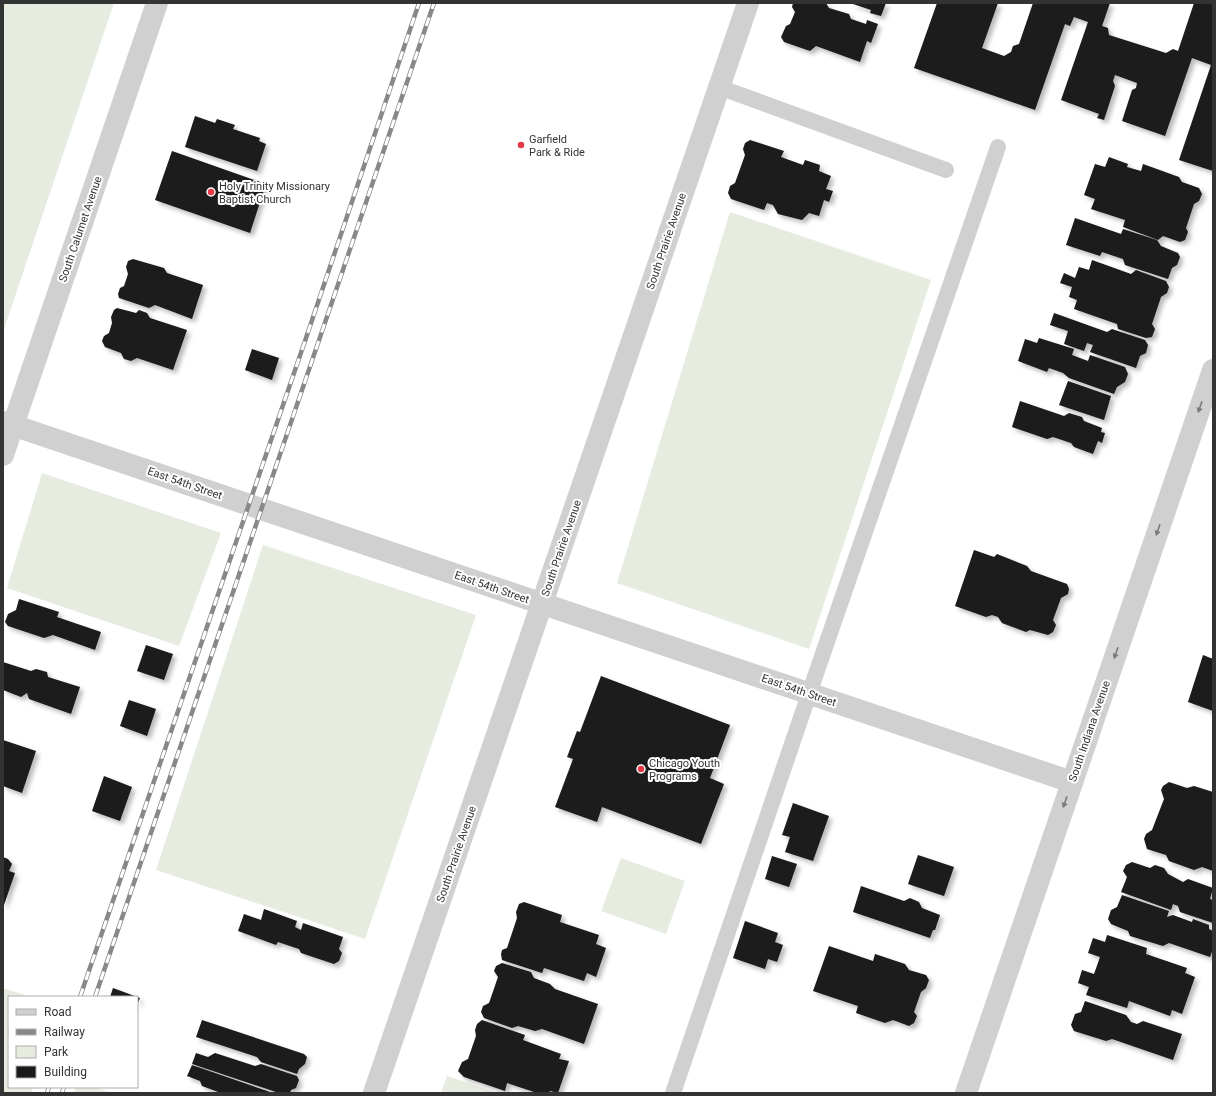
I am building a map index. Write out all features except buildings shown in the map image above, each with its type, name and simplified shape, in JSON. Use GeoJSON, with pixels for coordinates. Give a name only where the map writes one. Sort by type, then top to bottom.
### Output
{"type":"FeatureCollection","features":[{"type":"Feature","properties":{"kind":"street","name":"South Calumet Avenue"},"geometry":{"type":"LineString","coordinates":[[3,455],[8,424],[157,3]]}},
{"type":"Feature","properties":{"kind":"street","name":"South Prairie Avenue"},"geometry":{"type":"LineString","coordinates":[[374,1093],[748,3]]}},
{"type":"Feature","properties":{"kind":"street","name":"South Indiana Avenue"},"geometry":{"type":"LineString","coordinates":[[966,1093],[1213,370]]}},
{"type":"Feature","properties":{"kind":"street","name":"East 54th Street"},"geometry":{"type":"LineString","coordinates":[[8,424],[1072,782]]}},
{"type":"Feature","properties":{"kind":"lane"},"geometry":{"type":"LineString","coordinates":[[719,87],[946,170]]}},
{"type":"Feature","properties":{"kind":"lane"},"geometry":{"type":"LineString","coordinates":[[673,1093],[998,147]]}},
{"type":"Feature","properties":{"kind":"green space"},"geometry":{"type":"Polygon","coordinates":[[[3,3],[114,3],[3,332],[3,3]]]}},
{"type":"Feature","properties":{"kind":"green space"},"geometry":{"type":"Polygon","coordinates":[[[730,212],[931,280],[809,649],[617,583],[730,212]]]}},
{"type":"Feature","properties":{"kind":"green space"},"geometry":{"type":"Polygon","coordinates":[[[42,473],[221,533],[179,646],[7,588],[42,473]]]}},
{"type":"Feature","properties":{"kind":"green space"},"geometry":{"type":"Polygon","coordinates":[[[263,545],[476,615],[365,939],[156,870],[263,545]]]}},
{"type":"Feature","properties":{"kind":"green space"},"geometry":{"type":"Polygon","coordinates":[[[621,858],[685,881],[666,934],[601,911],[621,858]]]}},
{"type":"Feature","properties":{"kind":"green space"},"geometry":{"type":"Polygon","coordinates":[[[3,988],[28,996],[8,996],[8,1088],[33,1088],[31,1093],[3,1093],[3,988]]]}},
{"type":"Feature","properties":{"kind":"green space"},"geometry":{"type":"Polygon","coordinates":[[[447,1076],[498,1093],[441,1093],[447,1076]]]}},
{"type":"Feature","properties":{"kind":"green space"},"geometry":{"type":"Polygon","coordinates":[[[76,1088],[97,1088],[113,1093],[74,1093],[76,1088]]]}},
{"type":"Feature","properties":{"kind":"railway"},"geometry":{"type":"LineString","coordinates":[[80,996],[305,341],[419,3]]}},
{"type":"Feature","properties":{"kind":"railway"},"geometry":{"type":"LineString","coordinates":[[95,996],[434,3]]}},
{"type":"Feature","properties":{"kind":"railway"},"geometry":{"type":"LineString","coordinates":[[47,1093],[49,1088]]}},
{"type":"Feature","properties":{"kind":"railway"},"geometry":{"type":"LineString","coordinates":[[62,1093],[64,1088]]}},
{"type":"Feature","properties":{"kind":"place","name":"Garfield Park & Ride"},"geometry":{"type":"Point","coordinates":[521,145]}},
{"type":"Feature","properties":{"kind":"place","name":"Holy Trinity Missionary Baptist Church"},"geometry":{"type":"Point","coordinates":[211,192]}},
{"type":"Feature","properties":{"kind":"place","name":"Chicago Youth Programs"},"geometry":{"type":"Point","coordinates":[641,769]}}]}
